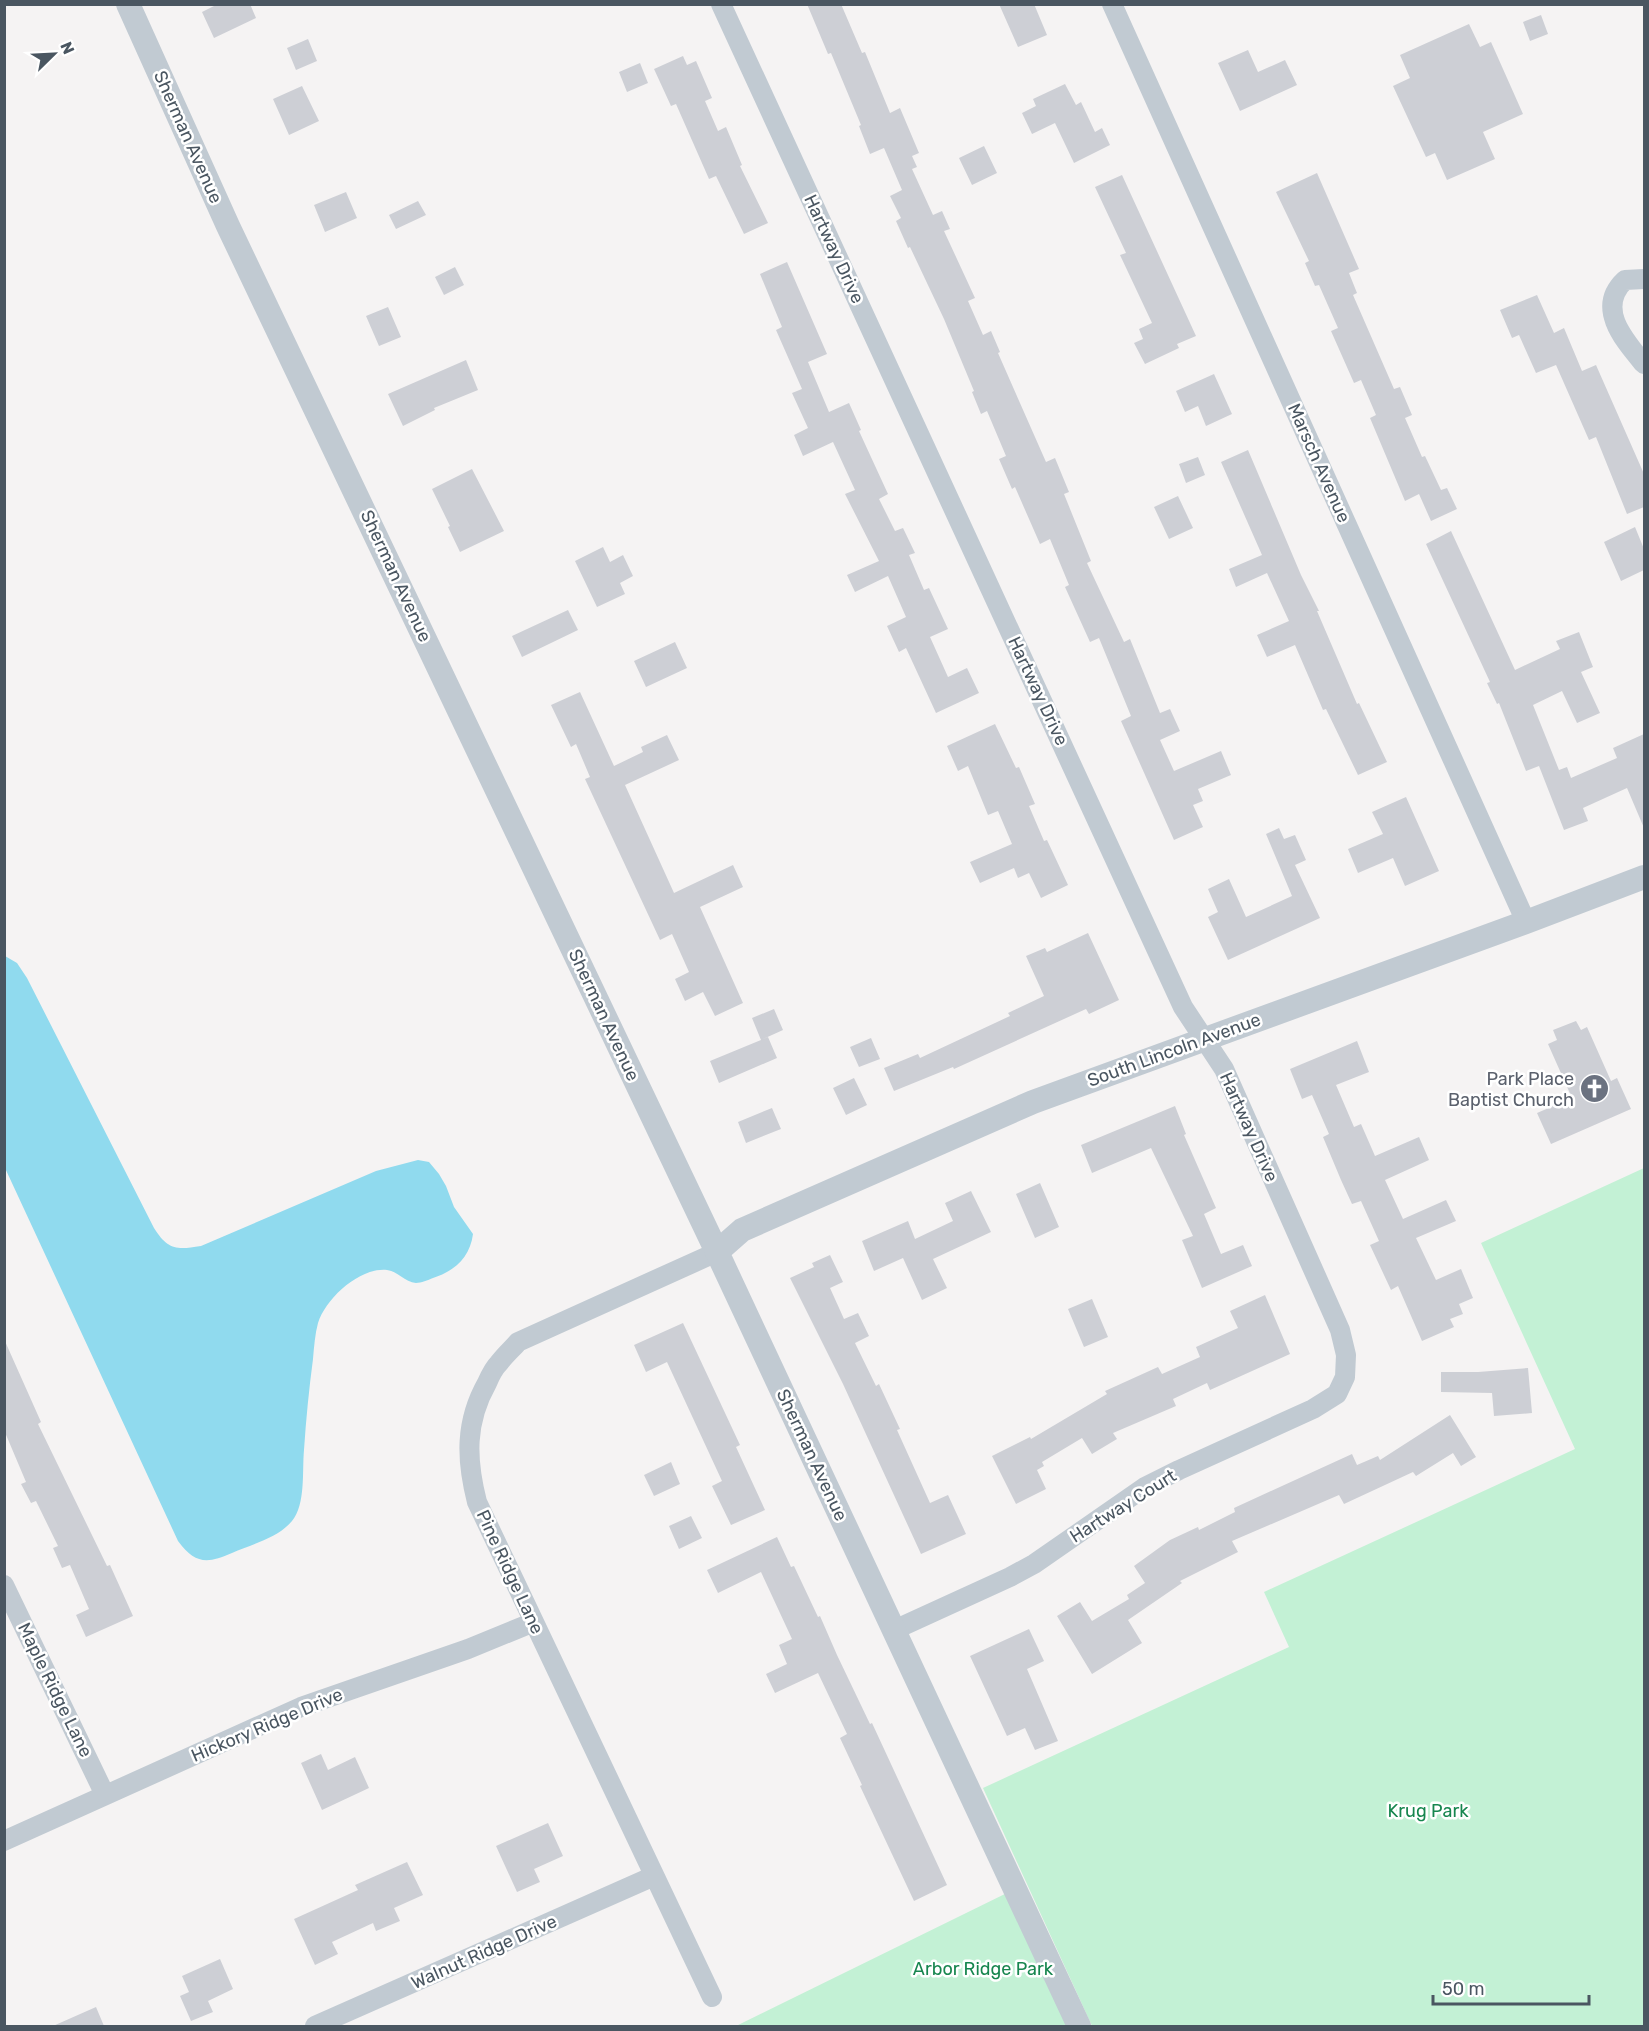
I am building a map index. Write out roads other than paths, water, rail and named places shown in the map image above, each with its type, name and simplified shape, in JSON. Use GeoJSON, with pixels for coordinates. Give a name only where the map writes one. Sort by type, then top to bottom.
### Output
{"type":"FeatureCollection","features":[{"type":"Feature","properties":{"kind":"street","name":"Sherman Avenue"},"geometry":{"type":"LineString","coordinates":[[128,4],[228,226],[717,1252],[1079,2026]]}},
{"type":"Feature","properties":{"kind":"street","name":"Hartway Drive"},"geometry":{"type":"LineString","coordinates":[[721,4],[1183,1007],[1224,1069],[1340,1330],[1346,1355],[1345,1377]]}},
{"type":"Feature","properties":{"kind":"street","name":"Marsch Avenue"},"geometry":{"type":"LineString","coordinates":[[1112,4],[1526,922]]}},
{"type":"Feature","properties":{"kind":"street"},"geometry":{"type":"LineString","coordinates":[[1644,279],[1625,280],[1619,286],[1612,306],[1618,330],[1644,364]]}},
{"type":"Feature","properties":{"kind":"street","name":"South Lincoln Avenue"},"geometry":{"type":"LineString","coordinates":[[717,1252],[742,1230],[1033,1102],[1644,877]]}},
{"type":"Feature","properties":{"kind":"street","name":"Pine Ridge Lane"},"geometry":{"type":"LineString","coordinates":[[712,1997],[477,1502],[470,1474],[469,1453],[470,1431],[479,1398],[497,1364],[518,1342],[717,1252]]}},
{"type":"Feature","properties":{"kind":"street","name":"Hartway Court"},"geometry":{"type":"LineString","coordinates":[[894,1630],[1018,1573],[1145,1487],[1313,1409],[1337,1394],[1345,1377]]}},
{"type":"Feature","properties":{"kind":"street","name":"Maple Ridge Lane"},"geometry":{"type":"LineString","coordinates":[[4,1585],[105,1795]]}},
{"type":"Feature","properties":{"kind":"street","name":"Hickory Ridge Drive"},"geometry":{"type":"LineString","coordinates":[[4,1841],[301,1707],[468,1650],[534,1622]]}},
{"type":"Feature","properties":{"kind":"street","name":"Walnut Ridge Drive"},"geometry":{"type":"LineString","coordinates":[[315,2026],[654,1876]]}},
{"type":"Feature","properties":{"kind":"water"},"geometry":{"type":"Polygon","coordinates":[[[5,956],[17,963],[27,978],[154,1228],[164,1241],[173,1247],[201,1246],[376,1171],[418,1160],[429,1162],[439,1174],[454,1207],[473,1234],[465,1256],[455,1267],[441,1275],[416,1283],[391,1271],[377,1270],[355,1279],[336,1294],[328,1304],[322,1313],[315,1336],[300,1506],[292,1521],[280,1532],[223,1557],[208,1560],[196,1558],[178,1541],[5,1168],[5,956]]]}},
{"type":"Feature","properties":{"kind":"place","name":"Park Place Baptist Church"},"geometry":{"type":"Point","coordinates":[1595,1089]}},
{"type":"Feature","properties":{"kind":"park label","name":"Krug Park"},"geometry":{"type":"Point","coordinates":[1428,1811]}},
{"type":"Feature","properties":{"kind":"park label","name":"Arbor Ridge Park"},"geometry":{"type":"Point","coordinates":[983,1969]}}]}
